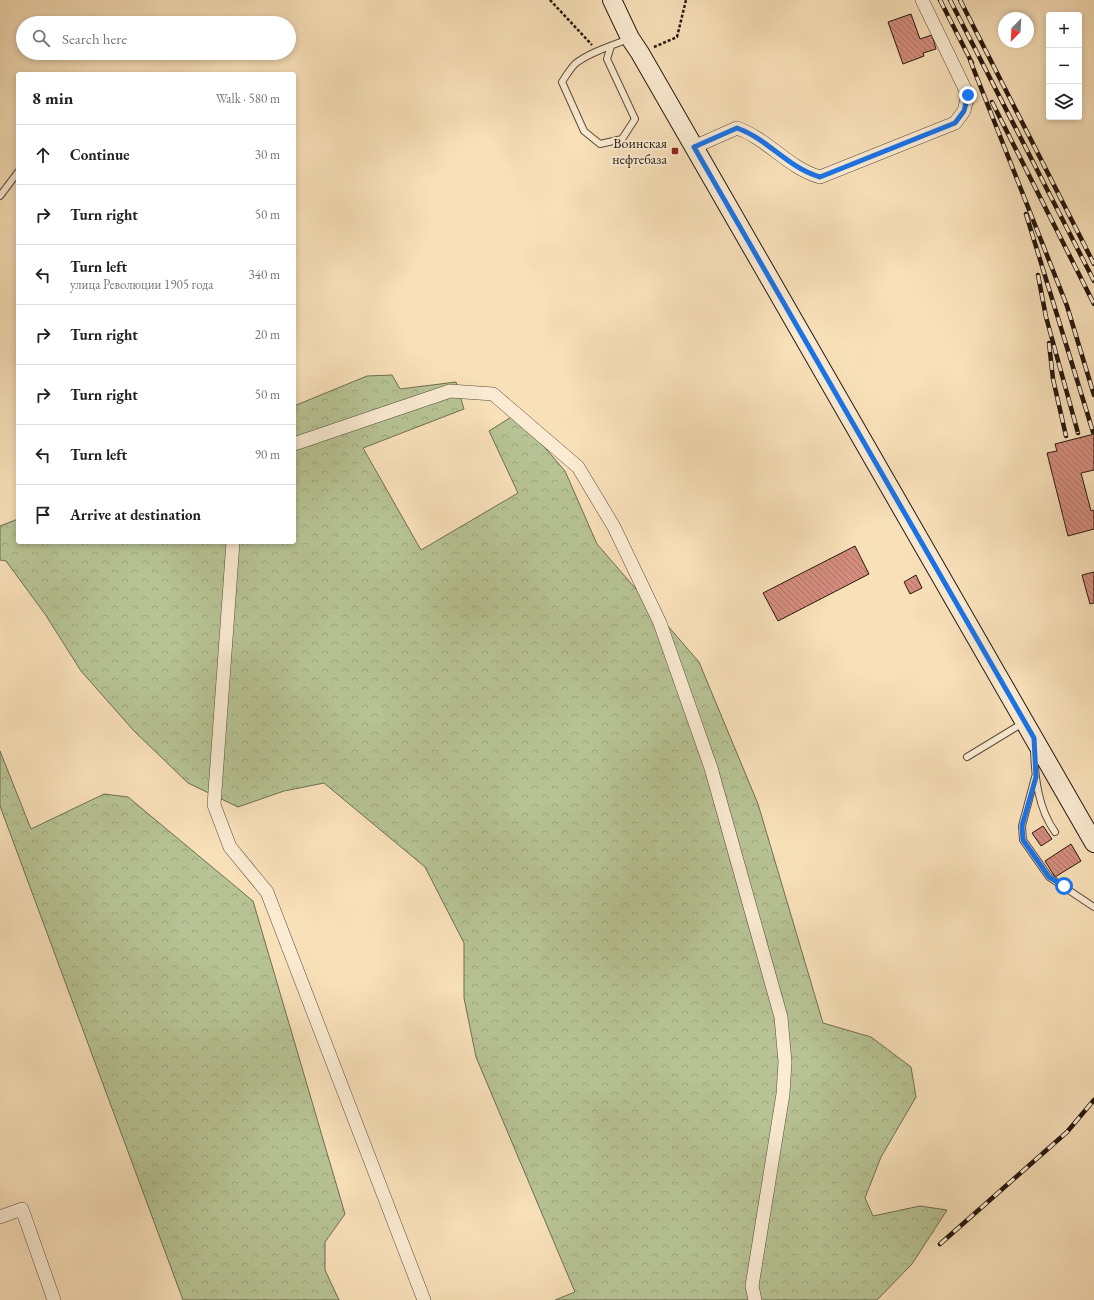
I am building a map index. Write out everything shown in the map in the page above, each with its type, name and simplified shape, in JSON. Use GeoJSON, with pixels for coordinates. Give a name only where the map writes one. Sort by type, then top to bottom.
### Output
{"type":"FeatureCollection","features":[{"type":"Feature","properties":{"kind":"main road"},"geometry":{"type":"LineString","coordinates":[[612,0],[630,38],[1094,843]]}},
{"type":"Feature","properties":{"kind":"street"},"geometry":{"type":"LineString","coordinates":[[694,147],[737,128],[751,133],[795,166],[809,174],[820,177],[955,123],[964,111],[968,95],[922,0]]}},
{"type":"Feature","properties":{"kind":"street"},"geometry":{"type":"LineString","coordinates":[[296,443],[450,391],[493,394],[578,467],[614,527],[660,623],[711,768],[781,1017],[785,1062],[782,1094],[752,1286],[755,1300]]}},
{"type":"Feature","properties":{"kind":"street"},"geometry":{"type":"LineString","coordinates":[[233,544],[214,805],[230,847],[267,892],[424,1300]]}},
{"type":"Feature","properties":{"kind":"street"},"geometry":{"type":"LineString","coordinates":[[0,1217],[22,1209],[54,1300]]}},
{"type":"Feature","properties":{"kind":"lane"},"geometry":{"type":"LineString","coordinates":[[611,46],[607,59],[635,119],[622,139],[600,144],[584,132],[562,82],[576,64],[598,52],[611,46],[630,38]]}},
{"type":"Feature","properties":{"kind":"lane"},"geometry":{"type":"LineString","coordinates":[[0,196],[16,175]]}},
{"type":"Feature","properties":{"kind":"lane"},"geometry":{"type":"LineString","coordinates":[[967,757],[1025,723]]}},
{"type":"Feature","properties":{"kind":"lane"},"geometry":{"type":"LineString","coordinates":[[1034,738],[1036,777],[1043,810],[1048,822],[1055,832]]}},
{"type":"Feature","properties":{"kind":"lane"},"geometry":{"type":"LineString","coordinates":[[1036,777],[1022,826],[1023,840],[1049,877],[1094,907]]}},
{"type":"Feature","properties":{"kind":"path"},"geometry":{"type":"LineString","coordinates":[[550,0],[598,52]]}},
{"type":"Feature","properties":{"kind":"path"},"geometry":{"type":"LineString","coordinates":[[640,53],[677,37],[686,0]]}},
{"type":"Feature","properties":{"kind":"green space"},"geometry":{"type":"Polygon","coordinates":[[[392,375],[400,389],[456,382],[464,409],[363,448],[421,550],[518,493],[489,431],[516,414],[565,471],[597,544],[699,662],[758,804],[823,1023],[871,1037],[911,1067],[916,1097],[881,1157],[865,1198],[873,1216],[920,1206],[947,1210],[912,1264],[877,1300],[555,1300],[575,1292],[476,1057],[464,998],[464,943],[425,867],[324,783],[284,791],[238,807],[188,783],[134,731],[81,671],[45,614],[6,561],[0,560],[0,526],[16,520],[16,544],[296,544],[296,405],[367,376],[392,375]]]}},
{"type":"Feature","properties":{"kind":"green space"},"geometry":{"type":"Polygon","coordinates":[[[0,751],[31,829],[104,794],[128,797],[253,901],[345,1214],[325,1242],[325,1270],[339,1300],[183,1300],[0,806],[0,751]]]}},
{"type":"Feature","properties":{"kind":"building"},"geometry":{"type":"Polygon","coordinates":[[[911,14],[920,39],[932,35],[936,49],[923,53],[924,56],[903,64],[888,22],[911,14]]]}},
{"type":"Feature","properties":{"kind":"building"},"geometry":{"type":"Polygon","coordinates":[[[1094,434],[1094,470],[1081,473],[1091,511],[1094,510],[1094,529],[1068,536],[1047,453],[1057,451],[1055,444],[1094,434]]]}},
{"type":"Feature","properties":{"kind":"building"},"geometry":{"type":"Polygon","coordinates":[[[855,546],[869,574],[778,621],[763,593],[855,546]]]}},
{"type":"Feature","properties":{"kind":"building"},"geometry":{"type":"Polygon","coordinates":[[[1094,572],[1094,603],[1090,604],[1082,575],[1094,572]]]}},
{"type":"Feature","properties":{"kind":"building"},"geometry":{"type":"Polygon","coordinates":[[[916,575],[922,588],[910,594],[904,582],[916,575]]]}},
{"type":"Feature","properties":{"kind":"building"},"geometry":{"type":"Polygon","coordinates":[[[1043,826],[1052,839],[1041,846],[1032,833],[1043,826]]]}},
{"type":"Feature","properties":{"kind":"building"},"geometry":{"type":"Polygon","coordinates":[[[1071,844],[1081,861],[1055,877],[1045,861],[1071,844]]]}},
{"type":"Feature","properties":{"kind":"railway"},"geometry":{"type":"LineString","coordinates":[[940,0],[972,63]]}},
{"type":"Feature","properties":{"kind":"railway"},"geometry":{"type":"LineString","coordinates":[[950,0],[1094,281]]}},
{"type":"Feature","properties":{"kind":"railway"},"geometry":{"type":"LineString","coordinates":[[960,0],[1094,264]]}},
{"type":"Feature","properties":{"kind":"railway"},"geometry":{"type":"LineString","coordinates":[[970,60],[1067,306],[1094,395]]}},
{"type":"Feature","properties":{"kind":"railway"},"geometry":{"type":"LineString","coordinates":[[992,102],[1094,304]]}},
{"type":"Feature","properties":{"kind":"railway"},"geometry":{"type":"LineString","coordinates":[[1026,214],[1093,432]]}},
{"type":"Feature","properties":{"kind":"railway"},"geometry":{"type":"LineString","coordinates":[[1038,275],[1046,317],[1078,433]]}},
{"type":"Feature","properties":{"kind":"railway"},"geometry":{"type":"LineString","coordinates":[[1049,343],[1053,379],[1066,436]]}},
{"type":"Feature","properties":{"kind":"railway"},"geometry":{"type":"LineString","coordinates":[[940,1244],[1067,1132],[1094,1100]]}},
{"type":"Feature","properties":{"kind":"place","name":"Воинская нефтебаза"},"geometry":{"type":"Point","coordinates":[675,151]}},
{"type":"Feature","properties":{"kind":"route"},"geometry":{"type":"LineString","coordinates":[[968,95],[964,111],[955,123],[820,177],[809,174],[795,166],[751,133],[737,128],[694,147],[1034,738],[1036,777],[1022,826],[1023,840],[1049,877],[1064,886]]}}]}
